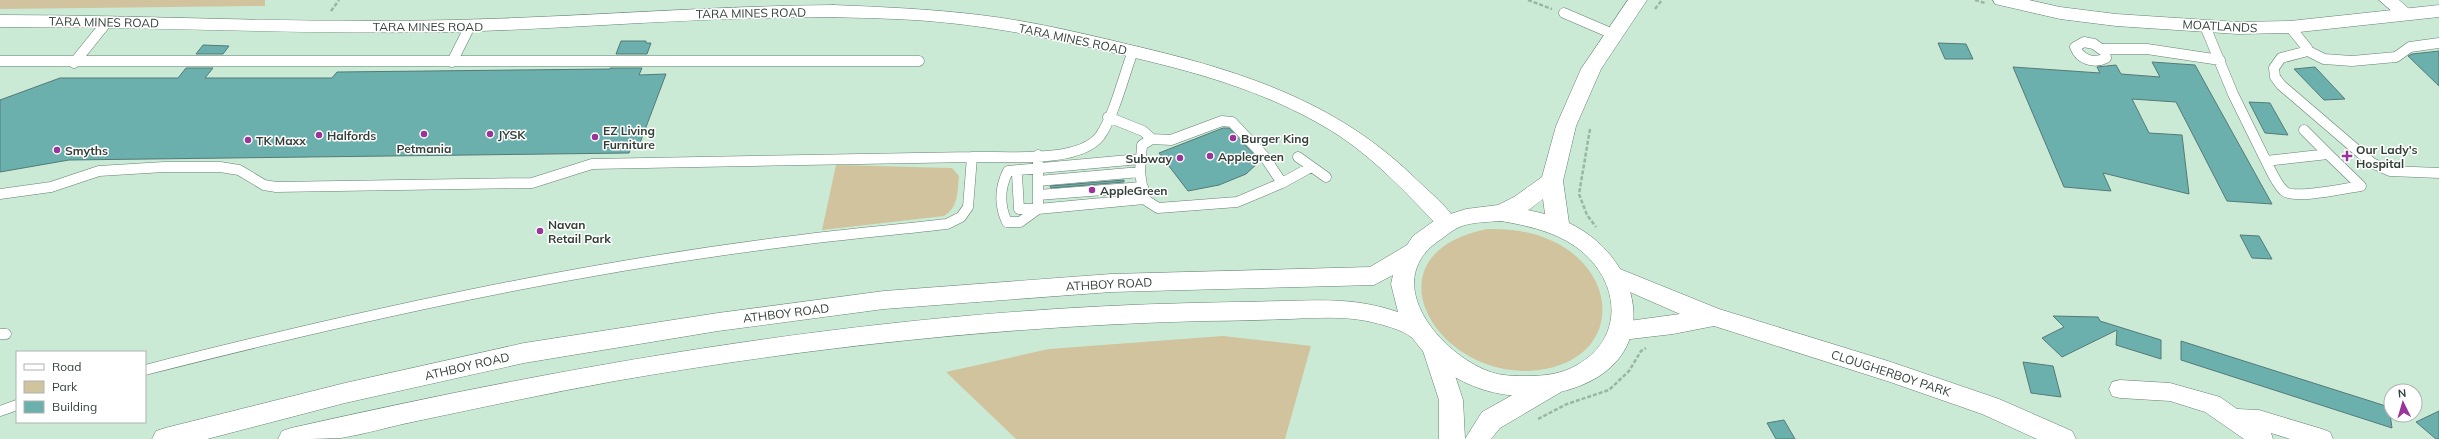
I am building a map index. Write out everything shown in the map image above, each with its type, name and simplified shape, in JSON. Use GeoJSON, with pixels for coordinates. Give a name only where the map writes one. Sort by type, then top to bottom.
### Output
{"type":"FeatureCollection","features":[{"type":"Feature","properties":{"kind":"main road"},"geometry":{"type":"LineString","coordinates":[[1558,226],[1552,181],[1566,126],[1582,87],[1612,34],[1638,0]]}},
{"type":"Feature","properties":{"kind":"main road","name":"MOATLANDS"},"geometry":{"type":"LineString","coordinates":[[2002,0],[2060,13],[2110,19],[2205,26],[2290,28],[2439,11]]}},
{"type":"Feature","properties":{"kind":"main road"},"geometry":{"type":"LineString","coordinates":[[1501,213],[1522,203],[1552,181]]}},
{"type":"Feature","properties":{"kind":"main road"},"geometry":{"type":"LineString","coordinates":[[1501,213],[1529,216],[1558,226],[1578,237],[1599,255],[1615,276],[1624,306],[1622,330],[1610,353],[1592,369],[1573,379],[1552,384],[1504,386],[1477,378],[1456,367],[1435,351],[1415,328],[1404,302],[1404,274],[1413,252],[1426,237],[1447,223],[1474,215],[1501,213]]}},
{"type":"Feature","properties":{"kind":"main road","name":"ATHBOY ROAD"},"geometry":{"type":"LineString","coordinates":[[165,439],[345,393],[524,353],[718,322],[884,300],[1111,283],[1249,278],[1324,279],[1374,276],[1413,252]]}},
{"type":"Feature","properties":{"kind":"main road","name":"CLOUGHERBOY PARK"},"geometry":{"type":"LineString","coordinates":[[1615,276],[1658,296],[1714,318],[1892,372],[1990,406],[2063,439]]}},
{"type":"Feature","properties":{"kind":"main road"},"geometry":{"type":"LineString","coordinates":[[291,439],[421,408],[679,359],[821,339],[949,326],[1112,315],[1313,309],[1355,310],[1415,328]]}},
{"type":"Feature","properties":{"kind":"main road"},"geometry":{"type":"LineString","coordinates":[[1622,330],[1673,325],[1714,318]]}},
{"type":"Feature","properties":{"kind":"main road"},"geometry":{"type":"LineString","coordinates":[[1435,351],[1451,400],[1452,439]]}},
{"type":"Feature","properties":{"kind":"main road"},"geometry":{"type":"LineString","coordinates":[[1477,439],[1491,420],[1552,384]]}},
{"type":"Feature","properties":{"kind":"street"},"geometry":{"type":"LineString","coordinates":[[2388,0],[2407,15]]}},
{"type":"Feature","properties":{"kind":"street","name":"TARA MINES ROAD"},"geometry":{"type":"LineString","coordinates":[[0,21],[280,26],[470,26],[751,13],[882,13],[960,18],[993,23],[1133,51],[1257,86],[1325,118],[1374,150],[1447,223]]}},
{"type":"Feature","properties":{"kind":"street"},"geometry":{"type":"LineString","coordinates":[[2120,389],[2170,392],[2212,404],[2262,439]]}},
{"type":"Feature","properties":{"kind":"street"},"geometry":{"type":"LineString","coordinates":[[2233,418],[2259,420],[2322,439]]}},
{"type":"Feature","properties":{"kind":"lane"},"geometry":{"type":"LineString","coordinates":[[1564,13],[1612,34]]}},
{"type":"Feature","properties":{"kind":"lane"},"geometry":{"type":"LineString","coordinates":[[74,63],[107,22]]}},
{"type":"Feature","properties":{"kind":"lane"},"geometry":{"type":"LineString","coordinates":[[452,62],[470,26]]}},
{"type":"Feature","properties":{"kind":"lane"},"geometry":{"type":"LineString","coordinates":[[2205,26],[2233,94],[2277,182],[2285,192],[2298,195],[2361,186],[2304,130]]}},
{"type":"Feature","properties":{"kind":"lane"},"geometry":{"type":"LineString","coordinates":[[2290,28],[2307,48],[2306,50],[2324,59],[2352,61],[2396,57],[2410,47],[2439,43]]}},
{"type":"Feature","properties":{"kind":"lane"},"geometry":{"type":"LineString","coordinates":[[2103,49],[2121,47],[2148,49],[2190,54],[2220,60]]}},
{"type":"Feature","properties":{"kind":"lane"},"geometry":{"type":"LineString","coordinates":[[2306,50],[2304,52],[2281,58],[2274,68],[2275,77],[2292,96],[2377,166],[2390,171],[2439,174]]}},
{"type":"Feature","properties":{"kind":"lane"},"geometry":{"type":"LineString","coordinates":[[0,194],[51,187],[99,172],[124,168],[220,166],[239,170],[264,185],[276,187],[532,183],[592,164],[1067,154],[1083,150],[1099,137],[1106,125],[1133,51]]}},
{"type":"Feature","properties":{"kind":"lane"},"geometry":{"type":"LineString","coordinates":[[0,61],[74,63],[919,61]]}},
{"type":"Feature","properties":{"kind":"lane"},"geometry":{"type":"LineString","coordinates":[[1108,117],[1143,131],[1152,139]]}},
{"type":"Feature","properties":{"kind":"lane"},"geometry":{"type":"LineString","coordinates":[[1144,199],[1140,172],[1142,145],[1152,139],[1171,140],[1222,121],[1232,122],[1264,156],[1282,183]]}},
{"type":"Feature","properties":{"kind":"lane"},"geometry":{"type":"LineString","coordinates":[[2266,161],[2328,154]]}},
{"type":"Feature","properties":{"kind":"lane"},"geometry":{"type":"LineString","coordinates":[[1038,155],[1038,209]]}},
{"type":"Feature","properties":{"kind":"lane"},"geometry":{"type":"LineString","coordinates":[[146,370],[227,349],[415,307],[587,273],[769,244],[947,224],[959,219],[965,213],[969,202],[972,157]]}},
{"type":"Feature","properties":{"kind":"lane"},"geometry":{"type":"LineString","coordinates":[[1298,157],[1326,177]]}},
{"type":"Feature","properties":{"kind":"lane"},"geometry":{"type":"LineString","coordinates":[[1038,209],[1020,222],[1007,222],[1003,216],[1004,179],[1008,171],[1140,159]]}},
{"type":"Feature","properties":{"kind":"lane"},"geometry":{"type":"LineString","coordinates":[[1019,170],[1017,174],[1018,210],[1144,199],[1158,208],[1236,202],[1282,183],[1311,166]]}},
{"type":"Feature","properties":{"kind":"lane"},"geometry":{"type":"LineString","coordinates":[[1038,181],[1140,172]]}},
{"type":"Feature","properties":{"kind":"lane"},"geometry":{"type":"LineString","coordinates":[[1038,195],[1142,187]]}},
{"type":"Feature","properties":{"kind":"lane"},"geometry":{"type":"LineString","coordinates":[[0,411],[16,406]]}},
{"type":"Feature","properties":{"kind":"path"},"geometry":{"type":"LineString","coordinates":[[1528,0],[1564,13]]}},
{"type":"Feature","properties":{"kind":"path"},"geometry":{"type":"LineString","coordinates":[[1590,129],[1579,194],[1587,215],[1598,230]]}},
{"type":"Feature","properties":{"kind":"green space"},"geometry":{"type":"Polygon","coordinates":[[[0,0],[265,0],[265,6],[0,9],[0,0]]]}},
{"type":"Feature","properties":{"kind":"green space"},"geometry":{"type":"Polygon","coordinates":[[[836,165],[952,168],[959,176],[955,204],[944,216],[822,230],[836,165]]]}},
{"type":"Feature","properties":{"kind":"green space"},"geometry":{"type":"Polygon","coordinates":[[[1487,229],[1511,230],[1535,234],[1546,238],[1567,249],[1577,257],[1590,272],[1598,288],[1602,304],[1602,320],[1596,335],[1587,349],[1572,359],[1554,367],[1515,371],[1480,361],[1451,343],[1430,319],[1422,292],[1426,266],[1447,244],[1487,229]]]}},
{"type":"Feature","properties":{"kind":"green space"},"geometry":{"type":"Polygon","coordinates":[[[1223,336],[1311,346],[1285,439],[1016,439],[946,372],[1049,349],[1223,336]]]}},
{"type":"Feature","properties":{"kind":"building"},"geometry":{"type":"Polygon","coordinates":[[[621,41],[646,41],[646,43],[651,43],[647,54],[616,54],[621,41]]]}},
{"type":"Feature","properties":{"kind":"building"},"geometry":{"type":"Polygon","coordinates":[[[1938,43],[1966,44],[1973,59],[1945,59],[1938,43]]]}},
{"type":"Feature","properties":{"kind":"building"},"geometry":{"type":"Polygon","coordinates":[[[203,45],[229,46],[223,54],[196,54],[203,45]]]}},
{"type":"Feature","properties":{"kind":"building"},"geometry":{"type":"Polygon","coordinates":[[[2439,51],[2439,86],[2408,56],[2412,54],[2439,51]]]}},
{"type":"Feature","properties":{"kind":"building"},"geometry":{"type":"Polygon","coordinates":[[[2152,62],[2195,65],[2272,204],[2227,201],[2176,102],[2132,99],[2149,133],[2182,135],[2189,194],[2103,173],[2111,191],[2064,187],[2013,67],[2100,73],[2097,67],[2116,65],[2121,74],[2160,77],[2152,62]]]}},
{"type":"Feature","properties":{"kind":"building"},"geometry":{"type":"Polygon","coordinates":[[[2315,67],[2345,99],[2324,100],[2294,69],[2315,67]]]}},
{"type":"Feature","properties":{"kind":"building"},"geometry":{"type":"Polygon","coordinates":[[[186,68],[213,68],[205,78],[332,78],[337,72],[610,68],[642,68],[639,75],[666,74],[640,143],[633,143],[629,153],[69,160],[0,172],[0,100],[60,78],[178,78],[186,68]]]}},
{"type":"Feature","properties":{"kind":"building"},"geometry":{"type":"Polygon","coordinates":[[[2249,102],[2270,103],[2288,135],[2265,133],[2249,102]]]}},
{"type":"Feature","properties":{"kind":"building","name":"Applegreen"},"geometry":{"type":"Polygon","coordinates":[[[1223,128],[1229,128],[1260,161],[1246,174],[1219,185],[1188,191],[1159,153],[1223,128]]]}},
{"type":"Feature","properties":{"kind":"building"},"geometry":{"type":"Polygon","coordinates":[[[1124,180],[1124,182],[1051,188],[1050,186],[1124,180]]]}},
{"type":"Feature","properties":{"kind":"building"},"geometry":{"type":"Polygon","coordinates":[[[2240,235],[2259,236],[2272,259],[2252,258],[2240,235]]]}},
{"type":"Feature","properties":{"kind":"building"},"geometry":{"type":"Polygon","coordinates":[[[2053,316],[2098,317],[2100,321],[2161,340],[2161,359],[2116,345],[2117,330],[2062,357],[2042,338],[2064,327],[2053,316]]]}},
{"type":"Feature","properties":{"kind":"building"},"geometry":{"type":"Polygon","coordinates":[[[2181,341],[2383,405],[2383,423],[2391,423],[2392,428],[2181,360],[2181,341]]]}},
{"type":"Feature","properties":{"kind":"building"},"geometry":{"type":"Polygon","coordinates":[[[2023,362],[2053,366],[2061,397],[2031,393],[2023,362]]]}},
{"type":"Feature","properties":{"kind":"building"},"geometry":{"type":"Polygon","coordinates":[[[2439,411],[2439,439],[2436,439],[2417,423],[2423,423],[2423,419],[2439,411]]]}},
{"type":"Feature","properties":{"kind":"building"},"geometry":{"type":"Polygon","coordinates":[[[1784,420],[1795,439],[1776,439],[1767,423],[1784,420]]]}},
{"type":"Feature","properties":{"kind":"place","name":"Petmania"},"geometry":{"type":"Point","coordinates":[424,134]}},
{"type":"Feature","properties":{"kind":"place","name":"JYSK"},"geometry":{"type":"Point","coordinates":[490,134]}},
{"type":"Feature","properties":{"kind":"place","name":"Halfords"},"geometry":{"type":"Point","coordinates":[319,135]}},
{"type":"Feature","properties":{"kind":"place","name":"EZ Living Furniture"},"geometry":{"type":"Point","coordinates":[595,137]}},
{"type":"Feature","properties":{"kind":"place","name":"Burger King"},"geometry":{"type":"Point","coordinates":[1233,138]}},
{"type":"Feature","properties":{"kind":"place","name":"TK Maxx"},"geometry":{"type":"Point","coordinates":[248,140]}},
{"type":"Feature","properties":{"kind":"place","name":"Smyths"},"geometry":{"type":"Point","coordinates":[57,150]}},
{"type":"Feature","properties":{"kind":"place","name":"Applegreen"},"geometry":{"type":"Point","coordinates":[1210,156]}},
{"type":"Feature","properties":{"kind":"place","name":"Our Lady’s Hospital"},"geometry":{"type":"Point","coordinates":[2347,156]}},
{"type":"Feature","properties":{"kind":"place","name":"Subway"},"geometry":{"type":"Point","coordinates":[1180,158]}},
{"type":"Feature","properties":{"kind":"place","name":"AppleGreen"},"geometry":{"type":"Point","coordinates":[1092,190]}},
{"type":"Feature","properties":{"kind":"place","name":"Navan Retail Park"},"geometry":{"type":"Point","coordinates":[540,231]}}]}
